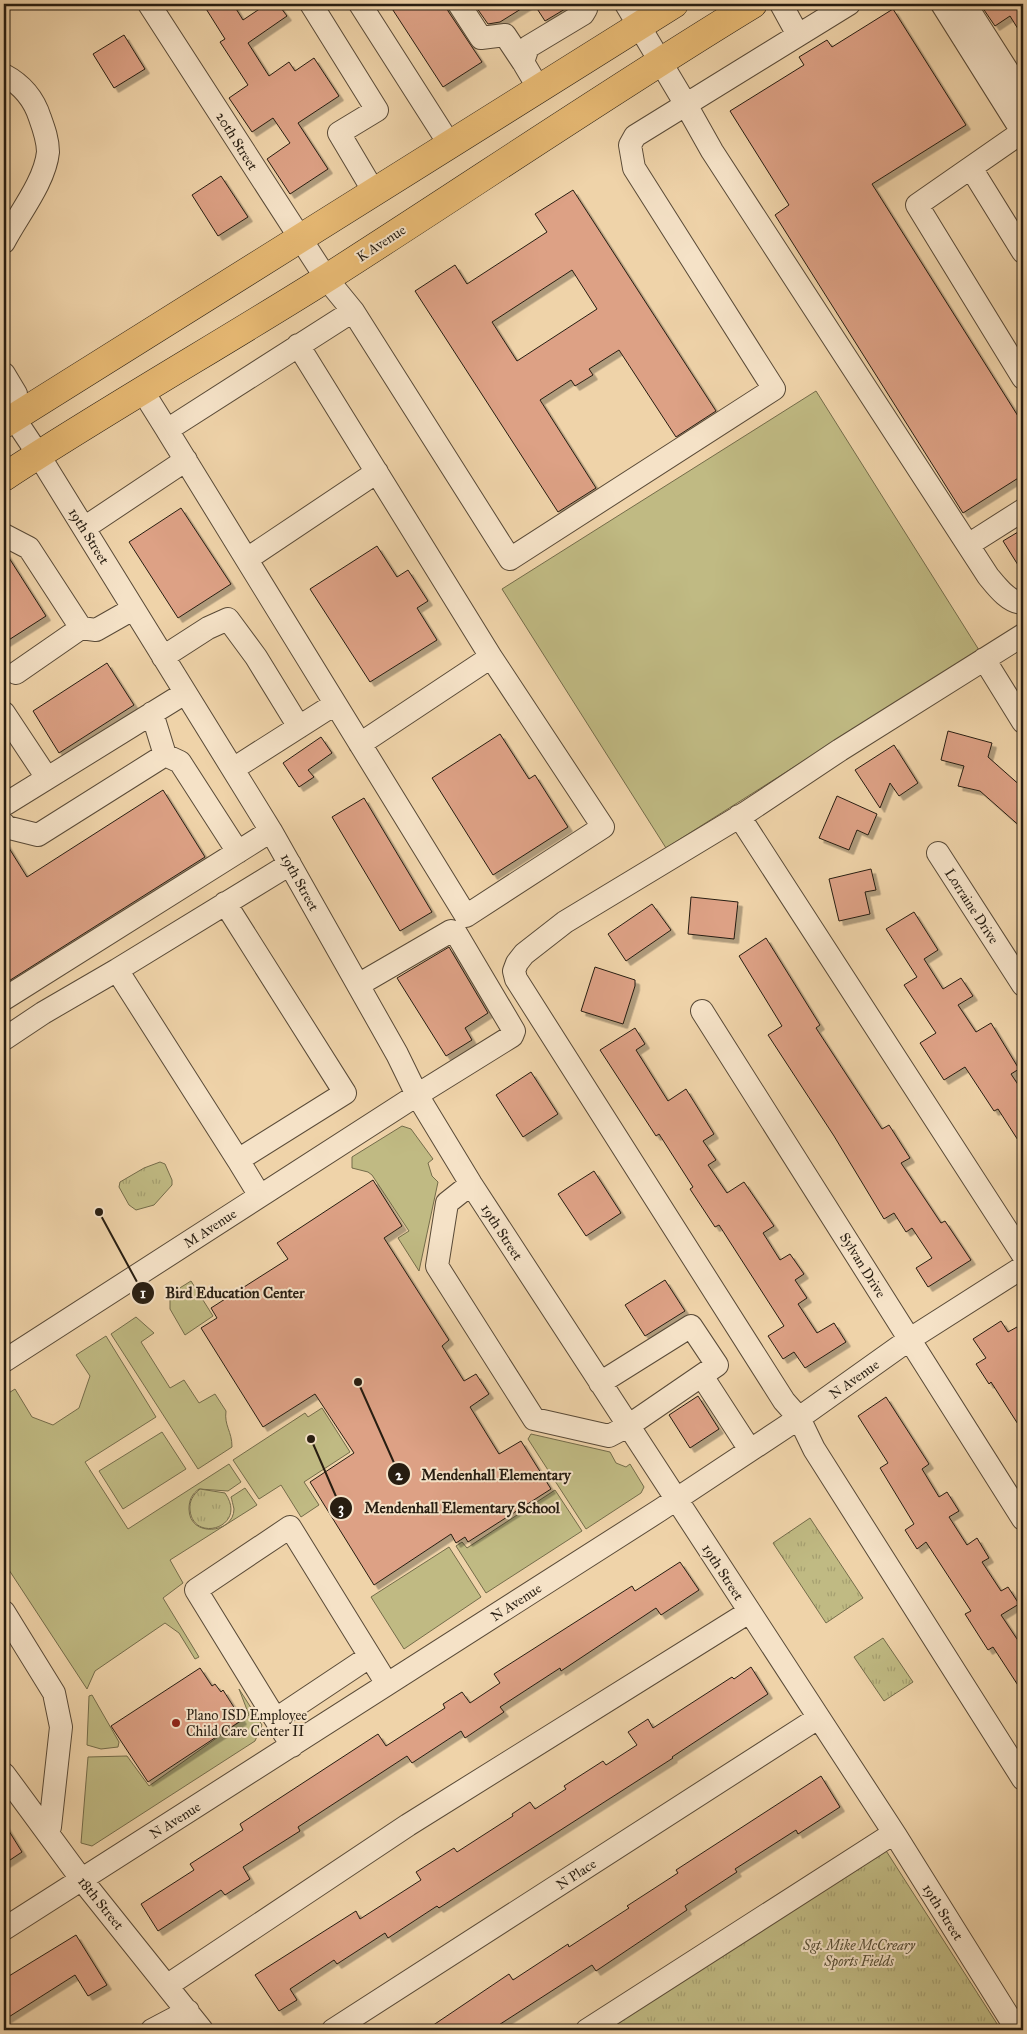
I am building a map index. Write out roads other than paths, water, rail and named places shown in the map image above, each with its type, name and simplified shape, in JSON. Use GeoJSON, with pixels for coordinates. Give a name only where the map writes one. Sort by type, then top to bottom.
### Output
{"type":"FeatureCollection","features":[{"type":"Feature","properties":{"kind":"main road"},"geometry":{"type":"LineString","coordinates":[[7,418],[539,89],[633,15],[674,4]]}},
{"type":"Feature","properties":{"kind":"main road","name":"K Avenue"},"geometry":{"type":"LineString","coordinates":[[4,477],[38,454],[326,278],[660,61],[753,4]]}},
{"type":"Feature","properties":{"kind":"street","name":"20th Street"},"geometry":{"type":"LineString","coordinates":[[149,4],[326,278],[353,311],[510,559],[774,389],[634,168],[630,145],[634,136],[685,103]]}},
{"type":"Feature","properties":{"kind":"street"},"geometry":{"type":"LineString","coordinates":[[311,4],[377,110],[339,133],[374,192]]}},
{"type":"Feature","properties":{"kind":"street"},"geometry":{"type":"LineString","coordinates":[[360,4],[450,145]]}},
{"type":"Feature","properties":{"kind":"street"},"geometry":{"type":"LineString","coordinates":[[459,4],[481,38],[505,35],[539,89]]}},
{"type":"Feature","properties":{"kind":"street"},"geometry":{"type":"LineString","coordinates":[[523,62],[528,48],[584,14],[586,9],[583,4]]}},
{"type":"Feature","properties":{"kind":"street"},"geometry":{"type":"LineString","coordinates":[[781,4],[798,35]]}},
{"type":"Feature","properties":{"kind":"street"},"geometry":{"type":"LineString","coordinates":[[685,103],[849,4]]}},
{"type":"Feature","properties":{"kind":"street"},"geometry":{"type":"LineString","coordinates":[[942,4],[1023,133],[917,205],[1023,378]]}},
{"type":"Feature","properties":{"kind":"street"},"geometry":{"type":"LineString","coordinates":[[965,4],[1023,95]]}},
{"type":"Feature","properties":{"kind":"street"},"geometry":{"type":"LineString","coordinates":[[633,15],[712,151],[968,545],[1000,590],[1018,603],[1023,603]]}},
{"type":"Feature","properties":{"kind":"street"},"geometry":{"type":"LineString","coordinates":[[4,75],[19,83],[37,109],[46,134],[48,152],[41,177],[4,242]]}},
{"type":"Feature","properties":{"kind":"street"},"geometry":{"type":"LineString","coordinates":[[971,168],[1023,252]]}},
{"type":"Feature","properties":{"kind":"street"},"geometry":{"type":"LineString","coordinates":[[167,430],[353,311]]}},
{"type":"Feature","properties":{"kind":"street"},"geometry":{"type":"LineString","coordinates":[[142,390],[466,916],[603,827],[491,657],[298,345]]}},
{"type":"Feature","properties":{"kind":"street"},"geometry":{"type":"LineString","coordinates":[[4,374],[16,394],[7,418]]}},
{"type":"Feature","properties":{"kind":"street","name":"19th Street"},"geometry":{"type":"LineString","coordinates":[[7,418],[38,454],[271,831],[397,1054],[417,1095],[471,1184],[675,1500],[894,1833],[1018,2030]]}},
{"type":"Feature","properties":{"kind":"street"},"geometry":{"type":"LineString","coordinates":[[84,528],[186,460]]}},
{"type":"Feature","properties":{"kind":"street"},"geometry":{"type":"LineString","coordinates":[[246,559],[377,472]]}},
{"type":"Feature","properties":{"kind":"street"},"geometry":{"type":"LineString","coordinates":[[968,545],[1023,510]]}},
{"type":"Feature","properties":{"kind":"street"},"geometry":{"type":"LineString","coordinates":[[4,535],[29,548],[81,628]]}},
{"type":"Feature","properties":{"kind":"street"},"geometry":{"type":"LineString","coordinates":[[16,673],[81,628],[96,630],[133,609]]}},
{"type":"Feature","properties":{"kind":"street"},"geometry":{"type":"LineString","coordinates":[[163,657],[208,628],[228,619],[256,657],[299,727]]}},
{"type":"Feature","properties":{"kind":"street"},"geometry":{"type":"LineString","coordinates":[[1023,635],[739,816],[565,922],[524,954],[514,971],[516,980],[594,1104],[784,1401],[799,1418],[814,1449],[1023,1779]]}},
{"type":"Feature","properties":{"kind":"street"},"geometry":{"type":"LineString","coordinates":[[360,744],[491,657]]}},
{"type":"Feature","properties":{"kind":"street"},"geometry":{"type":"LineString","coordinates":[[984,659],[1023,722]]}},
{"type":"Feature","properties":{"kind":"street"},"geometry":{"type":"LineString","coordinates":[[4,805],[185,693]]}},
{"type":"Feature","properties":{"kind":"street"},"geometry":{"type":"LineString","coordinates":[[233,769],[336,704]]}},
{"type":"Feature","properties":{"kind":"street"},"geometry":{"type":"LineString","coordinates":[[4,713],[47,778]]}},
{"type":"Feature","properties":{"kind":"street"},"geometry":{"type":"LineString","coordinates":[[152,713],[165,755],[180,762],[238,852]]}},
{"type":"Feature","properties":{"kind":"street"},"geometry":{"type":"LineString","coordinates":[[4,824],[6,827],[38,834],[165,755]]}},
{"type":"Feature","properties":{"kind":"street"},"geometry":{"type":"LineString","coordinates":[[739,816],[1023,1255]]}},
{"type":"Feature","properties":{"kind":"street"},"geometry":{"type":"LineString","coordinates":[[4,999],[271,831]]}},
{"type":"Feature","properties":{"kind":"street","name":"Lorraine Drive"},"geometry":{"type":"LineString","coordinates":[[938,853],[1023,985]]}},
{"type":"Feature","properties":{"kind":"street"},"geometry":{"type":"LineString","coordinates":[[4,1039],[43,1013],[290,864]]}},
{"type":"Feature","properties":{"kind":"street"},"geometry":{"type":"LineString","coordinates":[[225,903],[345,1093],[238,1160]]}},
{"type":"Feature","properties":{"kind":"street","name":"M Avenue"},"geometry":{"type":"LineString","coordinates":[[4,1361],[512,1036],[514,1031],[456,933],[451,931],[358,985]]}},
{"type":"Feature","properties":{"kind":"street"},"geometry":{"type":"LineString","coordinates":[[117,970],[260,1196]]}},
{"type":"Feature","properties":{"kind":"street","name":"Sylvan Drive"},"geometry":{"type":"LineString","coordinates":[[702,1011],[1023,1520]]}},
{"type":"Feature","properties":{"kind":"street"},"geometry":{"type":"LineString","coordinates":[[471,1184],[447,1203],[437,1266],[534,1419],[609,1436],[628,1426],[716,1367],[716,1362],[691,1326],[600,1384]]}},
{"type":"Feature","properties":{"kind":"street","name":"N Avenue"},"geometry":{"type":"LineString","coordinates":[[4,1929],[675,1500],[799,1418],[910,1339],[1023,1267]]}},
{"type":"Feature","properties":{"kind":"street"},"geometry":{"type":"LineString","coordinates":[[702,1376],[750,1450]]}},
{"type":"Feature","properties":{"kind":"street"},"geometry":{"type":"LineString","coordinates":[[292,1746],[196,1590],[290,1527],[387,1684]]}},
{"type":"Feature","properties":{"kind":"street"},"geometry":{"type":"LineString","coordinates":[[4,1612],[54,1693],[61,1727],[50,1827],[47,1832]]}},
{"type":"Feature","properties":{"kind":"street"},"geometry":{"type":"LineString","coordinates":[[168,1985],[408,1826],[749,1612]]}},
{"type":"Feature","properties":{"kind":"street"},"geometry":{"type":"LineString","coordinates":[[276,1719],[369,1657]]}},
{"type":"Feature","properties":{"kind":"street","name":"N Place"},"geometry":{"type":"LineString","coordinates":[[333,2030],[818,1718]]}},
{"type":"Feature","properties":{"kind":"street","name":"18th Street"},"geometry":{"type":"LineString","coordinates":[[4,1774],[82,1880],[168,1985],[202,2030]]}},
{"type":"Feature","properties":{"kind":"street"},"geometry":{"type":"LineString","coordinates":[[587,2030],[894,1833]]}},
{"type":"Feature","properties":{"kind":"street"},"geometry":{"type":"LineString","coordinates":[[152,2030],[188,2011]]}},
{"type":"Feature","properties":{"kind":"place","name":"Bird Education Center"},"geometry":{"type":"Point","coordinates":[99,1212]}},
{"type":"Feature","properties":{"kind":"place","name":"Mendenhall Elementary"},"geometry":{"type":"Point","coordinates":[358,1382]}},
{"type":"Feature","properties":{"kind":"place","name":"Mendenhall Elementary School"},"geometry":{"type":"Point","coordinates":[311,1439]}},
{"type":"Feature","properties":{"kind":"place","name":"Plano ISD Employee Child Care Center II"},"geometry":{"type":"Point","coordinates":[176,1723]}},
{"type":"Feature","properties":{"kind":"park label","name":"Sgt. Mike McCreary Sports Fields"},"geometry":{"type":"Point","coordinates":[859,1954]}}]}
